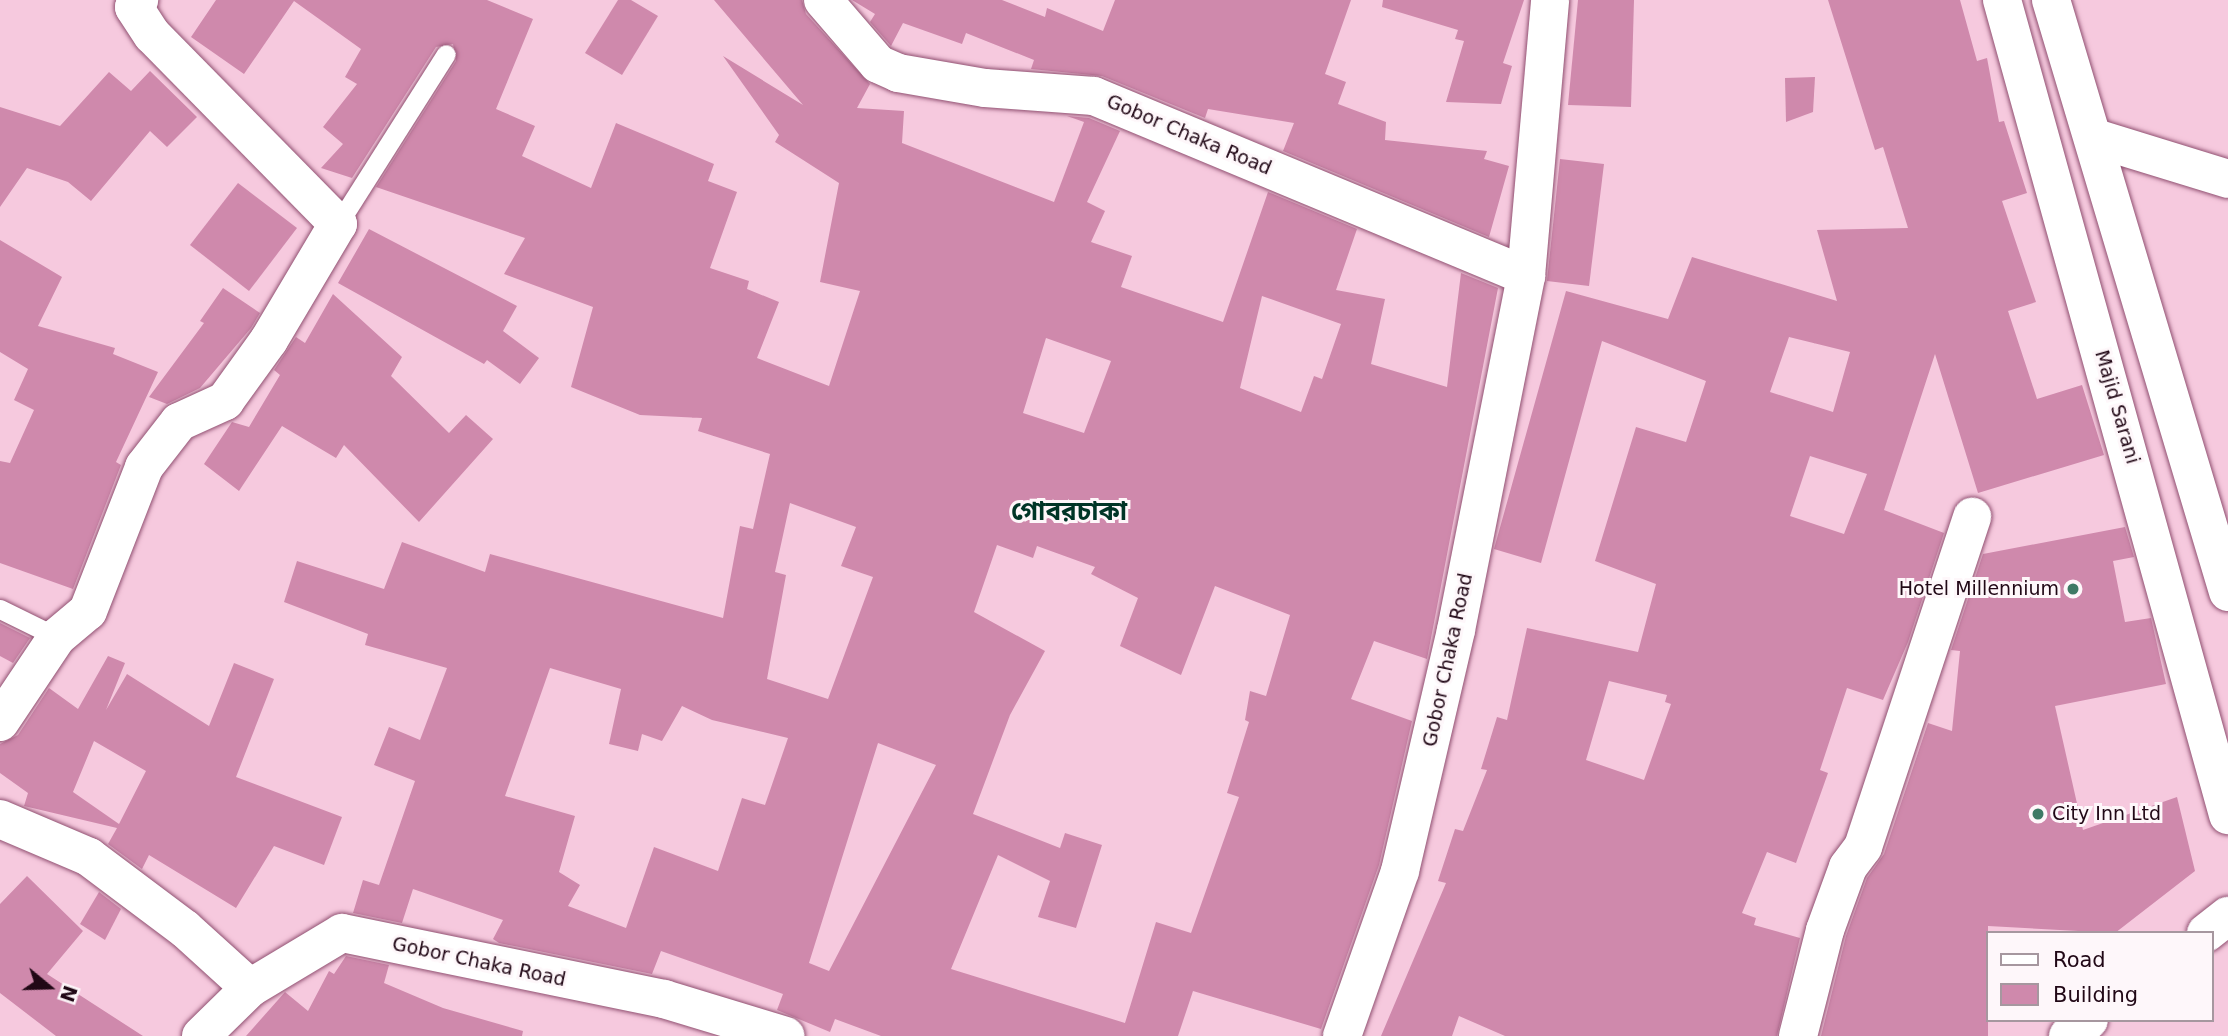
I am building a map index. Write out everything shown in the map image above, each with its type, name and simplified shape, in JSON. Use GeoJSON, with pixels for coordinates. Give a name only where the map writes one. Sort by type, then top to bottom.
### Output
{"type":"FeatureCollection","features":[{"type":"Feature","properties":{"kind":"street"},"geometry":{"type":"LineString","coordinates":[[0,722],[57,636],[88,611],[144,467],[179,422],[225,401],[338,224],[152,35],[134,7],[139,0]]}},
{"type":"Feature","properties":{"kind":"street","name":"Gobor Chaka Road"},"geometry":{"type":"LineString","coordinates":[[823,0],[878,64],[898,73],[985,88],[1094,96],[1526,276]]}},
{"type":"Feature","properties":{"kind":"street","name":"Gobor Chaka Road"},"geometry":{"type":"LineString","coordinates":[[1342,1036],[1401,871],[1456,630],[1526,276],[1550,0]]}},
{"type":"Feature","properties":{"kind":"street","name":"Majid Sarani"},"geometry":{"type":"LineString","coordinates":[[2002,0],[2228,816]]}},
{"type":"Feature","properties":{"kind":"street"},"geometry":{"type":"LineString","coordinates":[[2051,0],[2095,138],[2228,592]]}},
{"type":"Feature","properties":{"kind":"street"},"geometry":{"type":"LineString","coordinates":[[2095,138],[2228,179]]}},
{"type":"Feature","properties":{"kind":"street"},"geometry":{"type":"LineString","coordinates":[[1798,1036],[1825,930],[1848,867],[1863,847],[1972,517]]}},
{"type":"Feature","properties":{"kind":"street"},"geometry":{"type":"LineString","coordinates":[[0,819],[89,858],[185,929],[250,988]]}},
{"type":"Feature","properties":{"kind":"street"},"geometry":{"type":"LineString","coordinates":[[2209,931],[2228,916]]}},
{"type":"Feature","properties":{"kind":"street","name":"Gobor Chaka Road"},"geometry":{"type":"LineString","coordinates":[[201,1036],[250,988],[342,933],[664,999],[786,1036]]}},
{"type":"Feature","properties":{"kind":"street"},"geometry":{"type":"LineString","coordinates":[[2068,1036],[2086,1022]]}},
{"type":"Feature","properties":{"kind":"lane"},"geometry":{"type":"LineString","coordinates":[[338,224],[446,54]]}},
{"type":"Feature","properties":{"kind":"lane"},"geometry":{"type":"LineString","coordinates":[[0,609],[57,636]]}},
{"type":"Feature","properties":{"kind":"building"},"geometry":{"type":"Polygon","coordinates":[[[216,0],[487,0],[533,19],[496,109],[535,126],[522,156],[591,188],[616,123],[714,164],[708,181],[737,192],[710,268],[749,281],[747,289],[779,302],[757,358],[829,386],[860,291],[820,282],[839,183],[775,142],[779,135],[723,56],[803,105],[714,0],[802,0],[806,14],[870,84],[857,108],[904,111],[902,143],[1054,202],[1084,122],[1067,116],[1089,118],[1120,131],[1087,202],[1105,211],[1091,242],[1132,256],[1121,287],[1223,322],[1268,192],[1357,229],[1336,290],[1385,299],[1371,364],[1447,387],[1461,273],[1498,288],[1427,659],[1374,641],[1351,699],[1412,721],[1379,865],[1321,1029],[1193,991],[1178,1036],[881,1036],[835,1019],[830,1032],[777,1010],[783,994],[661,951],[652,974],[499,943],[493,939],[503,920],[413,889],[402,923],[353,913],[363,880],[379,885],[415,781],[374,765],[389,727],[420,740],[447,668],[365,645],[368,634],[284,602],[297,561],[384,589],[402,542],[485,572],[490,554],[723,618],[740,526],[753,529],[770,454],[698,431],[702,418],[640,415],[571,387],[593,307],[504,274],[525,238],[376,187],[456,61],[453,44],[436,47],[352,178],[321,168],[343,144],[323,127],[357,84],[345,77],[361,49],[294,1],[244,74],[191,37],[216,0]],[[1262,296],[1240,388],[1301,412],[1314,376],[1322,379],[1341,324],[1262,296]],[[1046,338],[1023,413],[1084,433],[1111,361],[1046,338]],[[790,503],[775,572],[786,575],[767,679],[828,699],[873,577],[841,566],[856,527],[790,503]],[[997,545],[974,612],[1045,651],[1010,715],[973,814],[1060,848],[1065,833],[1102,845],[1076,928],[1038,917],[1050,881],[998,855],[951,969],[1125,1023],[1156,922],[1191,933],[1239,797],[1227,793],[1249,722],[1245,720],[1250,691],[1266,696],[1290,615],[1215,586],[1181,675],[1120,646],[1138,598],[1091,574],[1095,567],[1037,546],[1033,558],[997,545]],[[550,668],[505,796],[575,816],[559,872],[580,885],[568,906],[626,928],[654,847],[718,871],[742,798],[765,805],[788,738],[712,720],[682,706],[662,741],[642,734],[638,751],[609,744],[621,689],[550,668]],[[878,743],[809,963],[829,971],[936,765],[878,743]]]}},
{"type":"Feature","properties":{"kind":"building"},"geometry":{"type":"Polygon","coordinates":[[[618,0],[631,0],[658,16],[622,75],[585,53],[618,0]]]}},
{"type":"Feature","properties":{"kind":"building"},"geometry":{"type":"Polygon","coordinates":[[[852,0],[1002,0],[1045,17],[1047,8],[1103,31],[1115,0],[1351,0],[1325,74],[1346,82],[1338,104],[1386,122],[1385,140],[1487,151],[1484,159],[1509,166],[1489,237],[1283,151],[1294,123],[1208,109],[1205,118],[1102,76],[1031,69],[1034,60],[966,33],[962,44],[903,23],[891,46],[870,22],[875,14],[852,0]]]}},
{"type":"Feature","properties":{"kind":"building"},"geometry":{"type":"Polygon","coordinates":[[[1383,0],[1524,0],[1503,63],[1512,66],[1501,104],[1446,102],[1464,41],[1455,39],[1458,30],[1382,7],[1383,0]]]}},
{"type":"Feature","properties":{"kind":"building"},"geometry":{"type":"Polygon","coordinates":[[[1578,0],[1634,0],[1631,107],[1568,105],[1578,0]]]}},
{"type":"Feature","properties":{"kind":"building"},"geometry":{"type":"Polygon","coordinates":[[[1828,0],[1960,0],[1977,61],[1987,58],[1999,122],[2004,121],[2027,193],[2002,201],[2036,302],[2008,311],[2037,399],[2082,385],[2104,455],[1978,493],[1935,354],[1884,510],[1944,533],[1908,642],[1883,700],[1847,688],[1820,770],[1828,773],[1796,863],[1767,852],[1742,913],[1756,918],[1754,925],[1800,938],[1777,1036],[1505,1036],[1459,1016],[1452,1036],[1381,1036],[1446,883],[1438,881],[1455,829],[1463,831],[1487,770],[1481,769],[1497,717],[1507,720],[1527,628],[1638,652],[1656,584],[1595,561],[1636,427],[1686,442],[1706,381],[1602,341],[1541,563],[1494,549],[1566,291],[1668,319],[1692,257],[1837,301],[1817,230],[1908,228],[1883,147],[1875,150],[1828,0]],[[1789,337],[1770,392],[1833,412],[1850,352],[1789,337]],[[1810,456],[1790,516],[1844,534],[1867,474],[1810,456]],[[1609,681],[1586,760],[1644,780],[1671,704],[1665,702],[1667,695],[1609,681]]]}},
{"type":"Feature","properties":{"kind":"building"},"geometry":{"type":"Polygon","coordinates":[[[150,71],[197,117],[167,147],[150,131],[91,201],[68,182],[27,168],[0,207],[0,107],[60,126],[109,72],[131,91],[150,71]]]}},
{"type":"Feature","properties":{"kind":"building"},"geometry":{"type":"Polygon","coordinates":[[[1815,77],[1813,112],[1786,122],[1785,78],[1815,77]]]}},
{"type":"Feature","properties":{"kind":"building"},"geometry":{"type":"Polygon","coordinates":[[[1560,159],[1604,164],[1589,286],[1547,281],[1560,159]]]}},
{"type":"Feature","properties":{"kind":"building"},"geometry":{"type":"Polygon","coordinates":[[[238,183],[297,228],[249,291],[190,245],[238,183]]]}},
{"type":"Feature","properties":{"kind":"building"},"geometry":{"type":"Polygon","coordinates":[[[369,229],[517,306],[503,331],[539,358],[520,384],[487,360],[484,364],[338,283],[369,229]]]}},
{"type":"Feature","properties":{"kind":"building"},"geometry":{"type":"Polygon","coordinates":[[[0,240],[62,277],[38,326],[115,348],[113,354],[158,372],[116,462],[121,465],[73,589],[0,563],[0,461],[10,463],[34,410],[14,400],[28,369],[0,352],[0,240]]]}},
{"type":"Feature","properties":{"kind":"building"},"geometry":{"type":"Polygon","coordinates":[[[223,288],[260,313],[251,328],[200,388],[167,404],[149,397],[204,323],[200,321],[223,288]]]}},
{"type":"Feature","properties":{"kind":"building"},"geometry":{"type":"Polygon","coordinates":[[[333,294],[402,357],[391,376],[449,433],[466,415],[493,439],[419,522],[344,445],[336,458],[282,426],[239,491],[204,464],[232,422],[249,427],[280,375],[274,370],[296,337],[305,343],[333,294]]]}},
{"type":"Feature","properties":{"kind":"building"},"geometry":{"type":"Polygon","coordinates":[[[2125,527],[2134,557],[2113,561],[2125,622],[2151,618],[2166,684],[2055,706],[2083,830],[2177,797],[2195,871],[2118,931],[1988,926],[1988,1036],[1821,1036],[1846,936],[1867,878],[1884,854],[1928,723],[1952,731],[1960,651],[1951,650],[1983,554],[2125,527]]]}},
{"type":"Feature","properties":{"kind":"building"},"geometry":{"type":"Polygon","coordinates":[[[0,623],[30,638],[13,663],[0,656],[0,623]]]}},
{"type":"Feature","properties":{"kind":"building"},"geometry":{"type":"Polygon","coordinates":[[[108,656],[125,663],[106,710],[127,674],[209,726],[234,663],[274,679],[236,777],[342,817],[324,865],[274,846],[236,908],[149,855],[142,869],[108,844],[117,828],[24,806],[28,793],[0,773],[0,744],[18,735],[49,688],[78,709],[108,656]],[[94,741],[73,792],[119,824],[146,771],[94,741]]]}},
{"type":"Feature","properties":{"kind":"building"},"geometry":{"type":"Polygon","coordinates":[[[27,876],[83,931],[47,974],[143,1036],[56,1036],[0,993],[0,904],[27,876]]]}},
{"type":"Feature","properties":{"kind":"building"},"geometry":{"type":"Polygon","coordinates":[[[99,892],[121,909],[105,940],[80,924],[99,892]]]}},
{"type":"Feature","properties":{"kind":"building"},"geometry":{"type":"Polygon","coordinates":[[[346,956],[389,965],[384,983],[443,1008],[523,1031],[522,1036],[246,1036],[285,992],[308,1011],[329,971],[334,974],[346,956]]]}},
{"type":"Feature","properties":{"kind":"place","name":"Hotel Millennium"},"geometry":{"type":"Point","coordinates":[2073,589]}},
{"type":"Feature","properties":{"kind":"place","name":"City Inn Ltd"},"geometry":{"type":"Point","coordinates":[2038,814]}},
{"type":"Feature","properties":{"kind":"district","name":"গোবরচাকা"},"geometry":{"type":"Point","coordinates":[1069,512]}}]}
